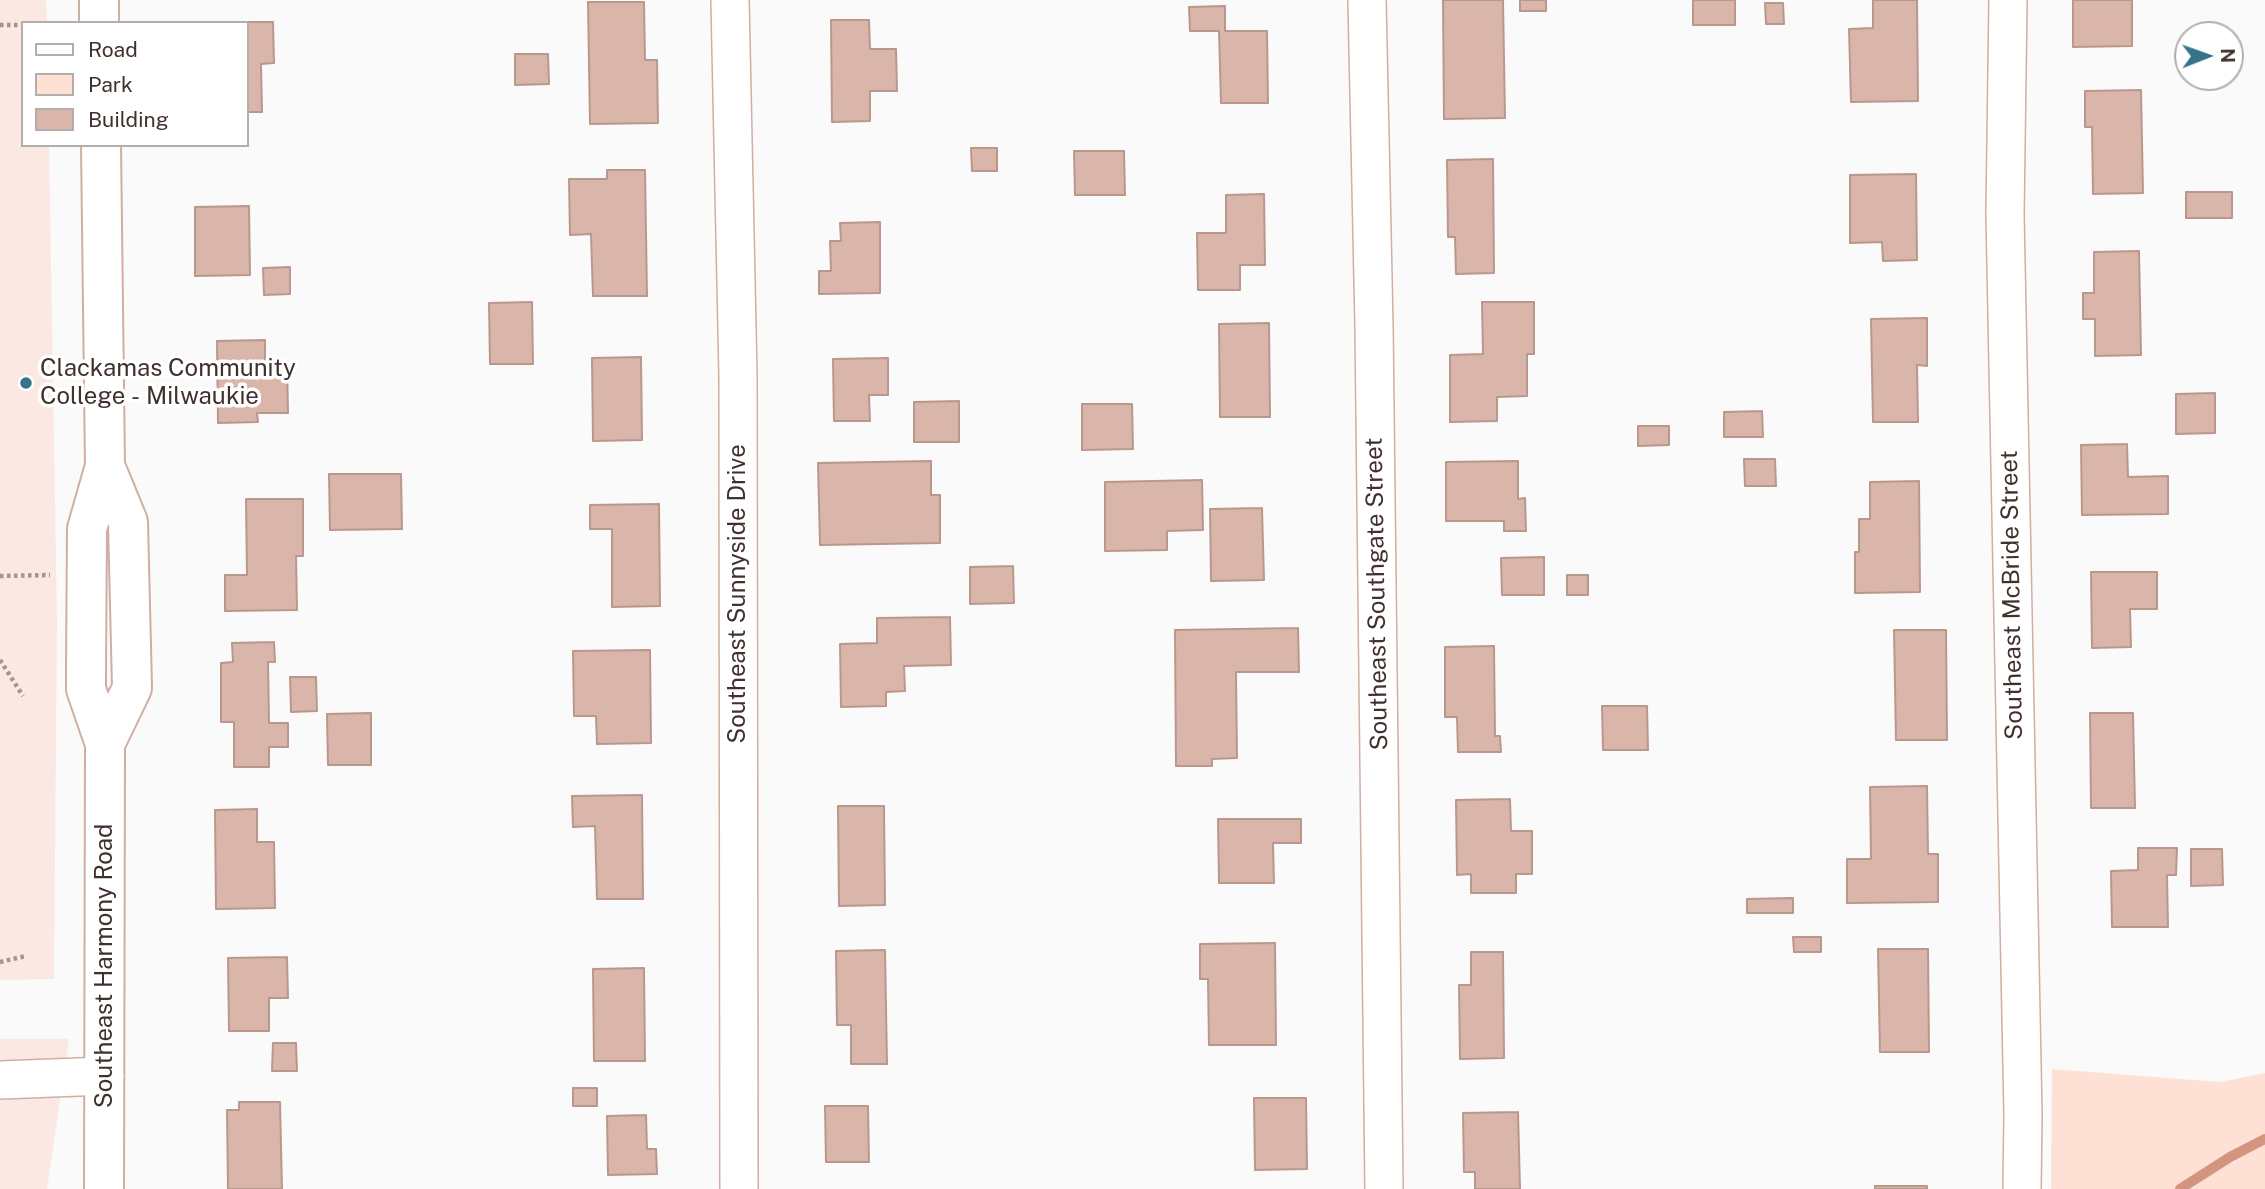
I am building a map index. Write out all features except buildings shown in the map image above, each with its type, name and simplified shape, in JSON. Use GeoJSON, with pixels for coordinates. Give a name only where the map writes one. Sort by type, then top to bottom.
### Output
{"type":"FeatureCollection","features":[{"type":"Feature","properties":{"kind":"main road"},"geometry":{"type":"LineString","coordinates":[[99,0],[99,21]]}},
{"type":"Feature","properties":{"kind":"main road","name":"Southeast Harmony Road"},"geometry":{"type":"LineString","coordinates":[[101,147],[105,466],[128,522],[132,688],[105,744],[104,1189]]}},
{"type":"Feature","properties":{"kind":"street","name":"Southeast Sunnyside Drive"},"geometry":{"type":"LineString","coordinates":[[730,0],[738,390],[739,1189]]}},
{"type":"Feature","properties":{"kind":"street","name":"Southeast Southgate Street"},"geometry":{"type":"LineString","coordinates":[[1367,0],[1384,1189]]}},
{"type":"Feature","properties":{"kind":"street","name":"Southeast McBride Street"},"geometry":{"type":"LineString","coordinates":[[2008,0],[2005,214],[2023,1115],[2022,1189]]}},
{"type":"Feature","properties":{"kind":"street"},"geometry":{"type":"LineString","coordinates":[[0,1080],[105,1076]]}},
{"type":"Feature","properties":{"kind":"path"},"geometry":{"type":"LineString","coordinates":[[0,25],[21,25]]}},
{"type":"Feature","properties":{"kind":"path"},"geometry":{"type":"LineString","coordinates":[[0,576],[52,575]]}},
{"type":"Feature","properties":{"kind":"path"},"geometry":{"type":"LineString","coordinates":[[0,660],[23,696]]}},
{"type":"Feature","properties":{"kind":"path"},"geometry":{"type":"LineString","coordinates":[[0,962],[26,956]]}},
{"type":"Feature","properties":{"kind":"shaded area","name":"Clackamas Community College - Milwaukie"},"geometry":{"type":"Polygon","coordinates":[[[0,0],[46,0],[47,21],[21,21],[21,147],[49,147],[57,620],[54,979],[0,980],[0,0]]]}},
{"type":"Feature","properties":{"kind":"shaded area"},"geometry":{"type":"Polygon","coordinates":[[[0,1039],[69,1039],[47,1189],[0,1189],[0,1039]]]}},
{"type":"Feature","properties":{"kind":"green space"},"geometry":{"type":"Polygon","coordinates":[[[2052,1069],[2220,1082],[2265,1073],[2265,1189],[2051,1189],[2052,1069]]]}},
{"type":"Feature","properties":{"kind":"waterway"},"geometry":{"type":"LineString","coordinates":[[2180,1189],[2230,1157],[2265,1139]]}},
{"type":"Feature","properties":{"kind":"place","name":"Clackamas Community College - Milwaukie"},"geometry":{"type":"Point","coordinates":[26,383]}}]}
